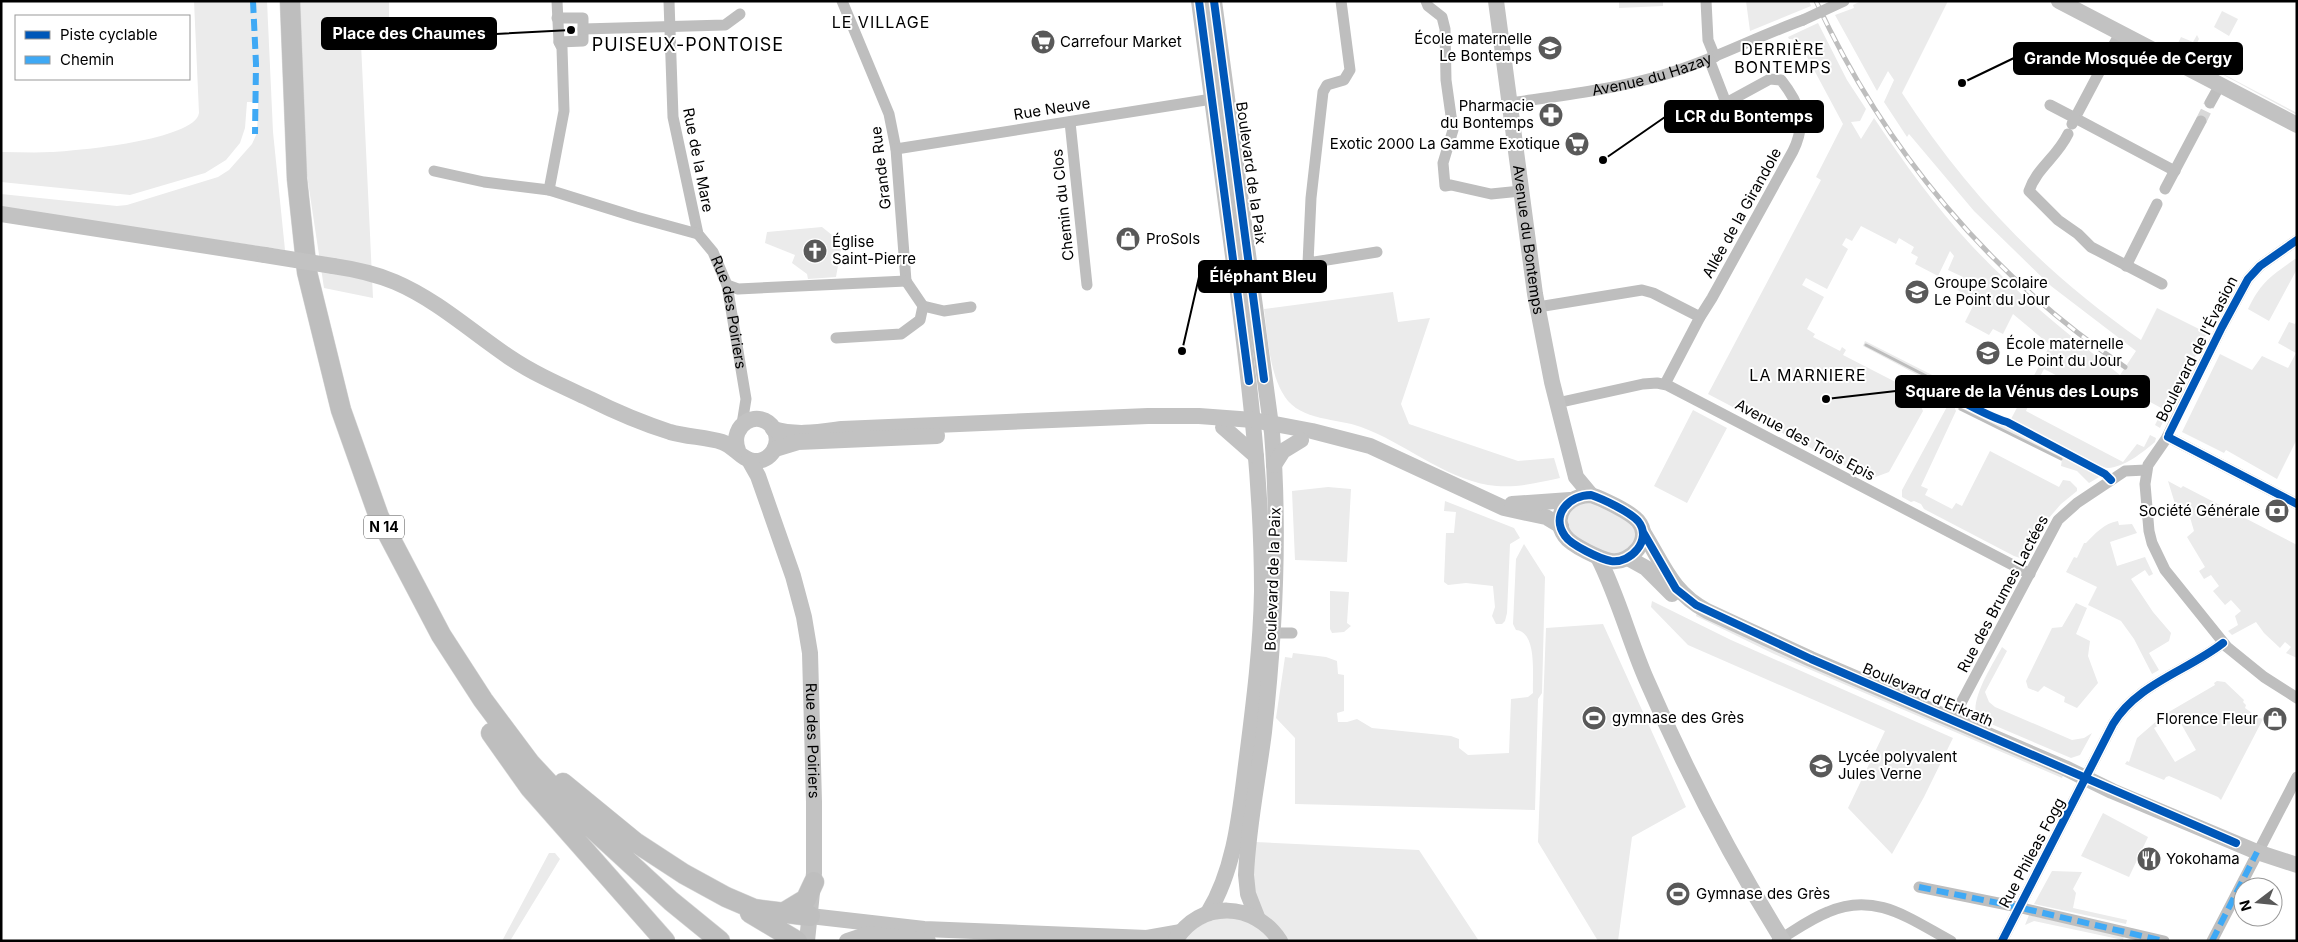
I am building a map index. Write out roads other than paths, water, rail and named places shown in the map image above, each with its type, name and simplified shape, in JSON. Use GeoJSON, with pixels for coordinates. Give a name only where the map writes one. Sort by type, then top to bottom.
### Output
{"type":"FeatureCollection","features":[{"type":"Feature","properties":{"kind":"highway","name":"N 14"},"geometry":{"type":"LineString","coordinates":[[278,1],[285,178],[295,271],[328,414],[364,513],[394,579],[432,645],[490,731],[551,803],[635,886],[702,941]]}},
{"type":"Feature","properties":{"kind":"highway","name":"N 14"},"geometry":{"type":"LineString","coordinates":[[290,1],[298,179],[306,272],[341,410],[379,517],[441,636],[483,700],[530,763],[584,820],[671,901],[720,941]]}},
{"type":"Feature","properties":{"kind":"highway"},"geometry":{"type":"LineString","coordinates":[[341,410],[393,534],[430,606],[510,726],[559,780],[635,842],[684,874],[726,897],[797,941]]}},
{"type":"Feature","properties":{"kind":"highway"},"geometry":{"type":"LineString","coordinates":[[490,731],[530,788],[664,941]]}},
{"type":"Feature","properties":{"kind":"highway"},"geometry":{"type":"LineString","coordinates":[[783,913],[806,899],[814,882]]}},
{"type":"Feature","properties":{"kind":"highway"},"geometry":{"type":"LineString","coordinates":[[726,897],[754,909],[810,916]]}},
{"type":"Feature","properties":{"kind":"main road","name":"Boulevard de la Paix"},"geometry":{"type":"LineString","coordinates":[[1199,1],[1249,381],[1259,398]]}},
{"type":"Feature","properties":{"kind":"main road","name":"Boulevard de la Paix"},"geometry":{"type":"LineString","coordinates":[[1214,1],[1231,129],[1262,427],[1275,469],[1277,540],[1273,633],[1264,732],[1246,868],[1248,894],[1256,917]]}},
{"type":"Feature","properties":{"kind":"main road","name":"Avenue du Bontemps"},"geometry":{"type":"LineString","coordinates":[[1496,1],[1538,307],[1557,403],[1576,477],[1591,495]]}},
{"type":"Feature","properties":{"kind":"main road"},"geometry":{"type":"LineString","coordinates":[[2059,1],[2297,126]]}},
{"type":"Feature","properties":{"kind":"main road"},"geometry":{"type":"LineString","coordinates":[[1,214],[333,266],[377,276],[410,290],[436,305],[528,369],[594,402],[626,416],[672,432],[722,442],[744,455],[762,460],[772,452],[798,442],[1226,422],[1259,398],[1286,417],[1306,435]]}},
{"type":"Feature","properties":{"kind":"main road"},"geometry":{"type":"LineString","coordinates":[[1208,913],[1225,880],[1234,840],[1242,793],[1259,650],[1262,573],[1256,456],[1262,427],[1249,381]]}},
{"type":"Feature","properties":{"kind":"main road"},"geometry":{"type":"LineString","coordinates":[[594,402],[713,431],[722,432],[746,424],[767,422],[773,429],[777,439],[772,452],[768,478],[783,545]]}},
{"type":"Feature","properties":{"kind":"main road"},"geometry":{"type":"LineString","coordinates":[[773,429],[787,432],[812,433],[842,429],[1169,416],[1226,422],[1370,446],[1439,480],[1491,502],[1511,510],[1546,517],[1561,526]]}},
{"type":"Feature","properties":{"kind":"main road"},"geometry":{"type":"LineString","coordinates":[[1226,422],[1256,456]]}},
{"type":"Feature","properties":{"kind":"main road"},"geometry":{"type":"LineString","coordinates":[[746,424],[735,440],[758,476],[783,545]]}},
{"type":"Feature","properties":{"kind":"main road"},"geometry":{"type":"LineString","coordinates":[[1275,469],[1283,451],[1306,435]]}},
{"type":"Feature","properties":{"kind":"main road","name":"Avenue du Bontemps"},"geometry":{"type":"LineString","coordinates":[[1570,500],[1576,477]]}},
{"type":"Feature","properties":{"kind":"main road"},"geometry":{"type":"LineString","coordinates":[[1491,502],[1515,504],[1570,500],[1591,495],[1634,517],[1640,523],[1643,532],[1639,547],[1612,570],[1610,584]]}},
{"type":"Feature","properties":{"kind":"main road"},"geometry":{"type":"LineString","coordinates":[[1570,500],[1562,512],[1561,526],[1563,533],[1570,542],[1598,557],[1610,561],[1624,560],[1646,568],[1672,594],[1694,604]]}},
{"type":"Feature","properties":{"kind":"main road","name":"Boulevard d'Erkrath"},"geometry":{"type":"LineString","coordinates":[[1643,532],[1676,588],[1694,604],[1761,637],[2087,779],[2257,852],[2297,865]]}},
{"type":"Feature","properties":{"kind":"main road","name":"Rue des Poiriers"},"geometry":{"type":"LineString","coordinates":[[783,545],[800,600],[810,653],[814,882],[807,941]]}},
{"type":"Feature","properties":{"kind":"main road"},"geometry":{"type":"LineString","coordinates":[[1598,557],[1646,680],[1692,779],[1719,832],[1780,940]]}},
{"type":"Feature","properties":{"kind":"main road"},"geometry":{"type":"LineString","coordinates":[[814,882],[822,904],[857,921]]}},
{"type":"Feature","properties":{"kind":"main road"},"geometry":{"type":"LineString","coordinates":[[810,916],[924,929],[1147,938],[1178,936],[1190,923],[1208,913],[1233,910],[1256,917],[1270,927],[1280,941]]}},
{"type":"Feature","properties":{"kind":"main road"},"geometry":{"type":"LineString","coordinates":[[847,941],[868,934],[928,941]]}},
{"type":"Feature","properties":{"kind":"street","name":"Rue de la Mare"},"geometry":{"type":"LineString","coordinates":[[669,1],[673,117],[698,234]]}},
{"type":"Feature","properties":{"kind":"street","name":"Grande Rue"},"geometry":{"type":"LineString","coordinates":[[842,1],[889,114],[896,149],[906,281]]}},
{"type":"Feature","properties":{"kind":"street"},"geometry":{"type":"LineString","coordinates":[[1341,1],[1350,70],[1344,80],[1327,85],[1323,92],[1311,198],[1308,263],[1378,252]]}},
{"type":"Feature","properties":{"kind":"street"},"geometry":{"type":"LineString","coordinates":[[1426,1],[1428,6],[1442,17],[1445,29],[1446,80],[1452,130],[1443,162],[1445,186],[1451,185],[1491,194],[1521,191]]}},
{"type":"Feature","properties":{"kind":"street"},"geometry":{"type":"LineString","coordinates":[[1706,1],[1708,40],[1712,58]]}},
{"type":"Feature","properties":{"kind":"street","name":"Avenue du Hazay"},"geometry":{"type":"LineString","coordinates":[[1510,103],[1616,87],[1656,77],[1712,58],[1844,1]]}},
{"type":"Feature","properties":{"kind":"street"},"geometry":{"type":"LineString","coordinates":[[549,190],[564,111],[562,48],[558,42],[557,11],[583,18],[584,41],[558,42]]}},
{"type":"Feature","properties":{"kind":"street"},"geometry":{"type":"LineString","coordinates":[[583,29],[725,25],[740,14]]}},
{"type":"Feature","properties":{"kind":"street"},"geometry":{"type":"LineString","coordinates":[[2120,33],[2061,149],[2033,179],[2029,192],[2058,220],[2078,234],[2091,248],[2162,284]]}},
{"type":"Feature","properties":{"kind":"street","name":"Allée de la Girandole"},"geometry":{"type":"LineString","coordinates":[[1665,384],[1795,146],[1801,129],[1799,111],[1780,79],[1770,79],[1726,103],[1712,58]]}},
{"type":"Feature","properties":{"kind":"street"},"geometry":{"type":"LineString","coordinates":[[1225,82],[1221,91],[1212,99],[1219,104],[1231,129]]}},
{"type":"Feature","properties":{"kind":"street"},"geometry":{"type":"LineString","coordinates":[[2210,103],[2220,85]]}},
{"type":"Feature","properties":{"kind":"street","name":"Rue Neuve"},"geometry":{"type":"LineString","coordinates":[[896,149],[1212,99]]}},
{"type":"Feature","properties":{"kind":"street"},"geometry":{"type":"LineString","coordinates":[[2050,105],[2072,125],[2175,171]]}},
{"type":"Feature","properties":{"kind":"street"},"geometry":{"type":"LineString","coordinates":[[2165,189],[2201,121]]}},
{"type":"Feature","properties":{"kind":"street","name":"Chemin du Clos"},"geometry":{"type":"LineString","coordinates":[[1070,122],[1087,285]]}},
{"type":"Feature","properties":{"kind":"street"},"geometry":{"type":"LineString","coordinates":[[434,171],[484,182],[549,190],[661,225],[698,234]]}},
{"type":"Feature","properties":{"kind":"street"},"geometry":{"type":"LineString","coordinates":[[2126,266],[2157,204]]}},
{"type":"Feature","properties":{"kind":"street","name":"Rue des Poiriers"},"geometry":{"type":"LineString","coordinates":[[698,234],[712,252],[727,285],[746,399],[746,424]]}},
{"type":"Feature","properties":{"kind":"street","name":"Boulevard de l'Évasion"},"geometry":{"type":"LineString","coordinates":[[2146,470],[2168,435],[2248,279],[2260,266],[2297,240]]}},
{"type":"Feature","properties":{"kind":"street"},"geometry":{"type":"LineString","coordinates":[[727,285],[738,289],[906,281],[923,306],[944,311],[971,307]]}},
{"type":"Feature","properties":{"kind":"street"},"geometry":{"type":"LineString","coordinates":[[1538,307],[1642,290],[1650,291],[1700,317]]}},
{"type":"Feature","properties":{"kind":"street"},"geometry":{"type":"LineString","coordinates":[[836,338],[901,334],[920,320],[923,306]]}},
{"type":"Feature","properties":{"kind":"street","name":"Avenue des Trois Epis"},"geometry":{"type":"LineString","coordinates":[[1557,403],[1643,384],[1665,384],[2030,574]]}},
{"type":"Feature","properties":{"kind":"street"},"geometry":{"type":"LineString","coordinates":[[2168,435],[2297,504]]}},
{"type":"Feature","properties":{"kind":"street"},"geometry":{"type":"LineString","coordinates":[[2146,470],[2146,515],[2152,543],[2158,557],[2176,586],[2223,643],[2264,677],[2297,698]]}},
{"type":"Feature","properties":{"kind":"street","name":"Rue des Brumes Lactées"},"geometry":{"type":"LineString","coordinates":[[1952,720],[2053,527],[2070,508],[2125,471],[2146,470]]}},
{"type":"Feature","properties":{"kind":"street"},"geometry":{"type":"LineString","coordinates":[[1273,633],[1292,633]]}},
{"type":"Feature","properties":{"kind":"street","name":"Rue Phileas Fogg"},"geometry":{"type":"LineString","coordinates":[[2002,941],[2087,779],[2113,724],[2130,702],[2146,690],[2223,643]]}},
{"type":"Feature","properties":{"kind":"street"},"geometry":{"type":"LineString","coordinates":[[2212,941],[2297,777]]}},
{"type":"Feature","properties":{"kind":"street"},"geometry":{"type":"LineString","coordinates":[[1918,887],[2020,907],[2164,941]]}},
{"type":"Feature","properties":{"kind":"street"},"geometry":{"type":"LineString","coordinates":[[1780,940],[1821,915],[1848,906],[1878,905],[1951,941]]}},
{"type":"Feature","properties":{"kind":"waterway"},"geometry":{"type":"LineString","coordinates":[[1866,345],[1934,380]]}},
{"type":"Feature","properties":{"kind":"waterway"},"geometry":{"type":"LineString","coordinates":[[1960,409],[2061,459]]}},
{"type":"Feature","properties":{"kind":"tunnel"},"geometry":{"type":"LineString","coordinates":[[2201,121],[2210,103]]}},
{"type":"Feature","properties":{"kind":"railway"},"geometry":{"type":"LineString","coordinates":[[1816,1],[1843,55],[1874,108],[1908,158],[1945,205],[1986,250],[2029,292],[2076,331],[2125,367]]}},
{"type":"Feature","properties":{"kind":"place","name":"Place des Chaumes"},"geometry":{"type":"Point","coordinates":[571,30]}},
{"type":"Feature","properties":{"kind":"place","name":"Carrefour Market"},"geometry":{"type":"Point","coordinates":[1043,42]}},
{"type":"Feature","properties":{"kind":"place","name":"École maternelle Le Bontemps"},"geometry":{"type":"Point","coordinates":[1550,48]}},
{"type":"Feature","properties":{"kind":"place","name":"Grande Mosquée de Cergy"},"geometry":{"type":"Point","coordinates":[1962,83]}},
{"type":"Feature","properties":{"kind":"place","name":"Pharmacie du Bontemps"},"geometry":{"type":"Point","coordinates":[1551,115]}},
{"type":"Feature","properties":{"kind":"place","name":"Exotic 2000 La Gamme Exotique"},"geometry":{"type":"Point","coordinates":[1577,144]}},
{"type":"Feature","properties":{"kind":"place","name":"LCR du Bontemps"},"geometry":{"type":"Point","coordinates":[1603,160]}},
{"type":"Feature","properties":{"kind":"place","name":"ProSols"},"geometry":{"type":"Point","coordinates":[1128,239]}},
{"type":"Feature","properties":{"kind":"place","name":"Église Saint-Pierre"},"geometry":{"type":"Point","coordinates":[815,251]}},
{"type":"Feature","properties":{"kind":"place","name":"Groupe Scolaire Le Point du Jour"},"geometry":{"type":"Point","coordinates":[1917,292]}},
{"type":"Feature","properties":{"kind":"place","name":"Éléphant Bleu"},"geometry":{"type":"Point","coordinates":[1182,351]}},
{"type":"Feature","properties":{"kind":"place","name":"École maternelle Le Point du Jour"},"geometry":{"type":"Point","coordinates":[1988,353]}},
{"type":"Feature","properties":{"kind":"place","name":"Square de la Vénus des Loups"},"geometry":{"type":"Point","coordinates":[1826,399]}},
{"type":"Feature","properties":{"kind":"place","name":"Société Générale"},"geometry":{"type":"Point","coordinates":[2277,511]}},
{"type":"Feature","properties":{"kind":"place","name":"gymnase des Grès"},"geometry":{"type":"Point","coordinates":[1594,718]}},
{"type":"Feature","properties":{"kind":"place","name":"Florence Fleur"},"geometry":{"type":"Point","coordinates":[2275,719]}},
{"type":"Feature","properties":{"kind":"place","name":"Lycée polyvalent Jules Verne"},"geometry":{"type":"Point","coordinates":[1821,766]}},
{"type":"Feature","properties":{"kind":"place","name":"Yokohama"},"geometry":{"type":"Point","coordinates":[2149,859]}},
{"type":"Feature","properties":{"kind":"place","name":"Gymnase des Grès"},"geometry":{"type":"Point","coordinates":[1678,894]}},
{"type":"Feature","properties":{"kind":"district","name":"LE VILLAGE"},"geometry":{"type":"Point","coordinates":[881,22]}},
{"type":"Feature","properties":{"kind":"district","name":"PUISEUX-PONTOISE"},"geometry":{"type":"Point","coordinates":[688,45]}},
{"type":"Feature","properties":{"kind":"district","name":"DERRIÈRE BONTEMPS"},"geometry":{"type":"Point","coordinates":[1783,58]}},
{"type":"Feature","properties":{"kind":"district","name":"LA MARNIERE"},"geometry":{"type":"Point","coordinates":[1808,375]}}]}
